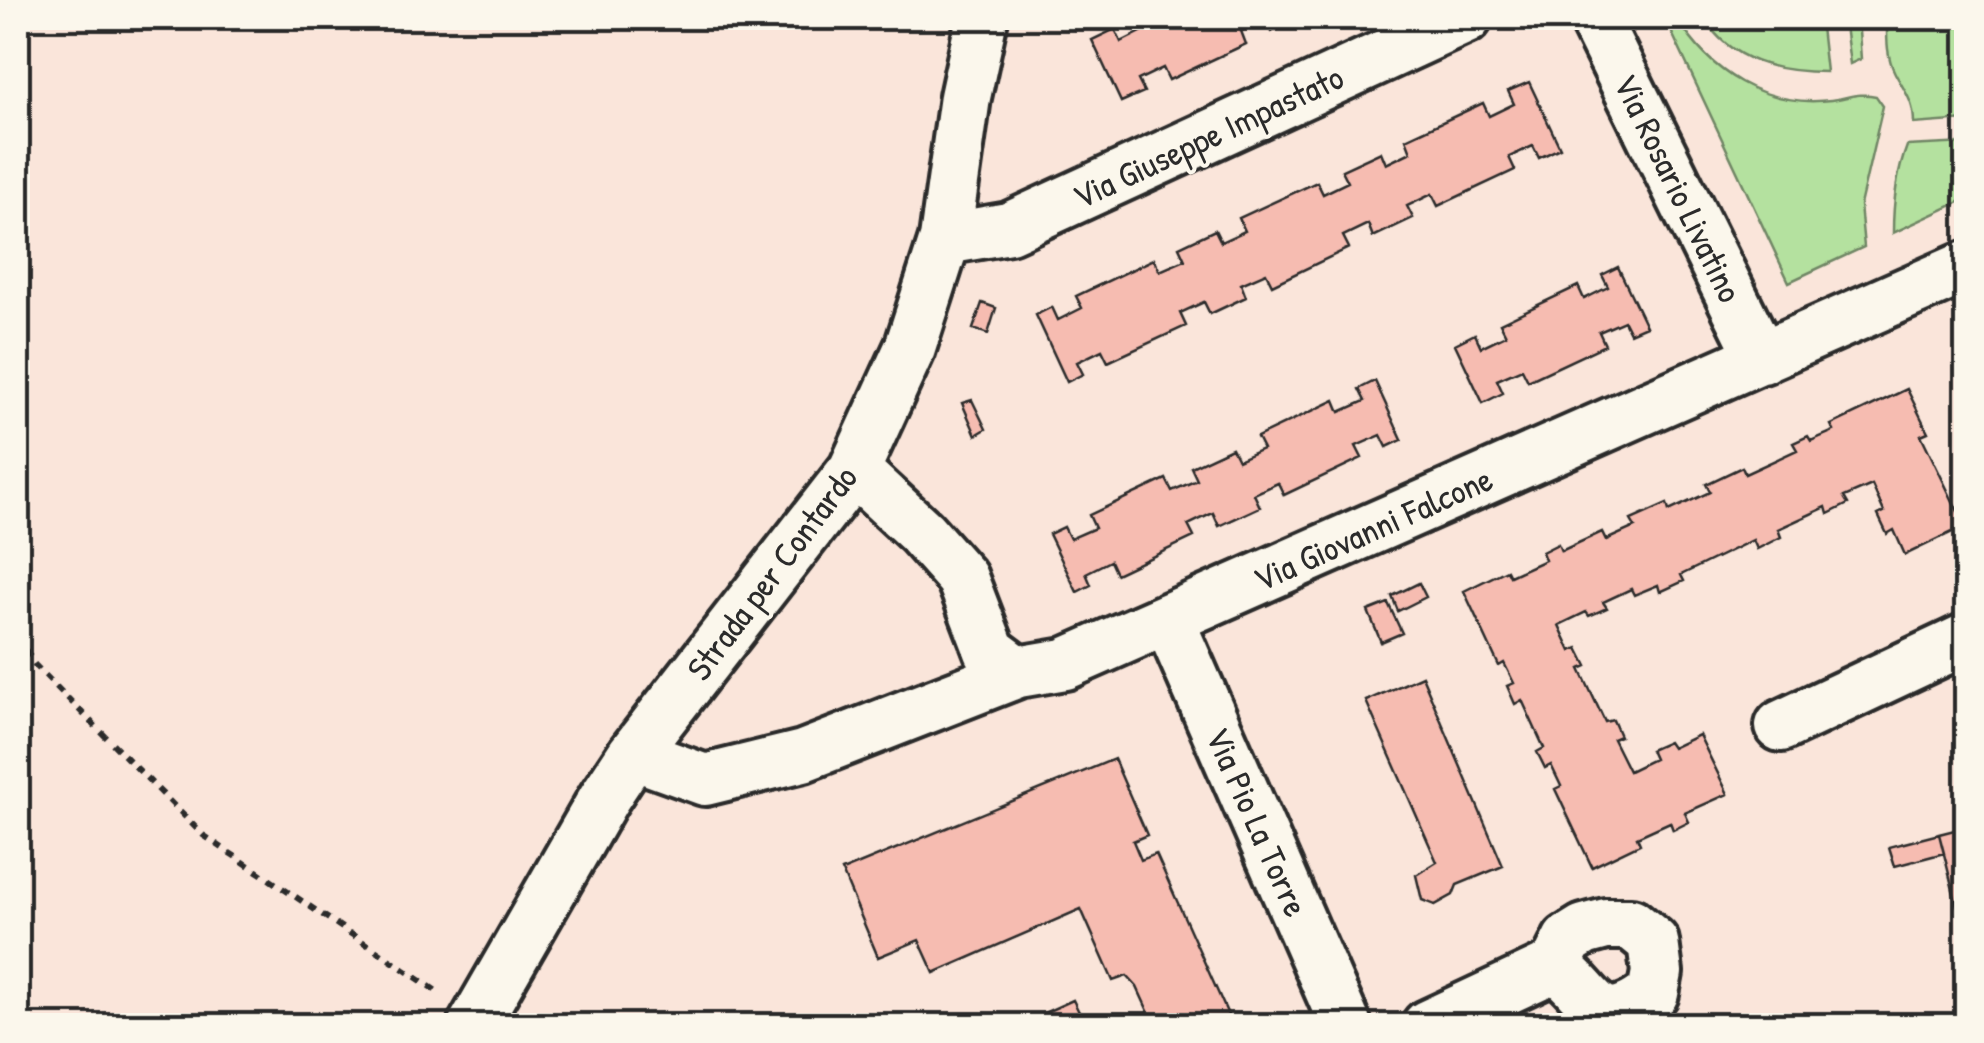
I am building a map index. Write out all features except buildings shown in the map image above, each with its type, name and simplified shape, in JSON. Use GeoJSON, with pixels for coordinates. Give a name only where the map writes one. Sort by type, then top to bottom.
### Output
{"type":"FeatureCollection","features":[{"type":"Feature","properties":{"kind":"street","name":"Strada per Contardo"},"geometry":{"type":"LineString","coordinates":[[475,1021],[633,754],[854,470],[910,348],[945,239],[964,97],[982,18]]}},
{"type":"Feature","properties":{"kind":"street","name":"Via Giuseppe Impastato"},"geometry":{"type":"LineString","coordinates":[[945,239],[1009,228],[1466,18]]}},
{"type":"Feature","properties":{"kind":"street","name":"Via Rosario Livatino"},"geometry":{"type":"LineString","coordinates":[[1594,18],[1762,358]]}},
{"type":"Feature","properties":{"kind":"street","name":"Via Giovanni Falcone"},"geometry":{"type":"LineString","coordinates":[[633,754],[705,780],[802,756],[1018,672],[1065,664],[1966,267]]}},
{"type":"Feature","properties":{"kind":"street"},"geometry":{"type":"LineString","coordinates":[[854,470],[921,532],[962,578],[990,651],[1018,672]]}},
{"type":"Feature","properties":{"kind":"street","name":"Via Pio La Torre"},"geometry":{"type":"LineString","coordinates":[[1168,619],[1346,1026]]}},
{"type":"Feature","properties":{"kind":"street"},"geometry":{"type":"LineString","coordinates":[[1781,726],[1966,639]]}},
{"type":"Feature","properties":{"kind":"street"},"geometry":{"type":"LineString","coordinates":[[1427,1026],[1556,966]]}},
{"type":"Feature","properties":{"kind":"path"},"geometry":{"type":"LineString","coordinates":[[18,636],[34,664],[203,834],[475,1021]]}},
{"type":"Feature","properties":{"kind":"green space"},"geometry":{"type":"Polygon","coordinates":[[[1665,18],[1677,18],[1705,55],[1722,70],[1762,92],[1807,101],[1876,96],[1883,106],[1860,205],[1864,247],[1789,282],[1665,18]]]}},
{"type":"Feature","properties":{"kind":"green space"},"geometry":{"type":"Polygon","coordinates":[[[1704,18],[1820,18],[1826,72],[1791,70],[1757,62],[1727,45],[1704,18]]]}},
{"type":"Feature","properties":{"kind":"green space"},"geometry":{"type":"Polygon","coordinates":[[[1844,18],[1858,18],[1861,59],[1850,64],[1844,18]]]}},
{"type":"Feature","properties":{"kind":"green space"},"geometry":{"type":"Polygon","coordinates":[[[1887,18],[1966,18],[1966,120],[1914,124],[1911,103],[1890,60],[1887,18]]]}},
{"type":"Feature","properties":{"kind":"green space"},"geometry":{"type":"Polygon","coordinates":[[[1966,143],[1966,199],[1893,233],[1896,189],[1907,146],[1966,143]]]}}]}
